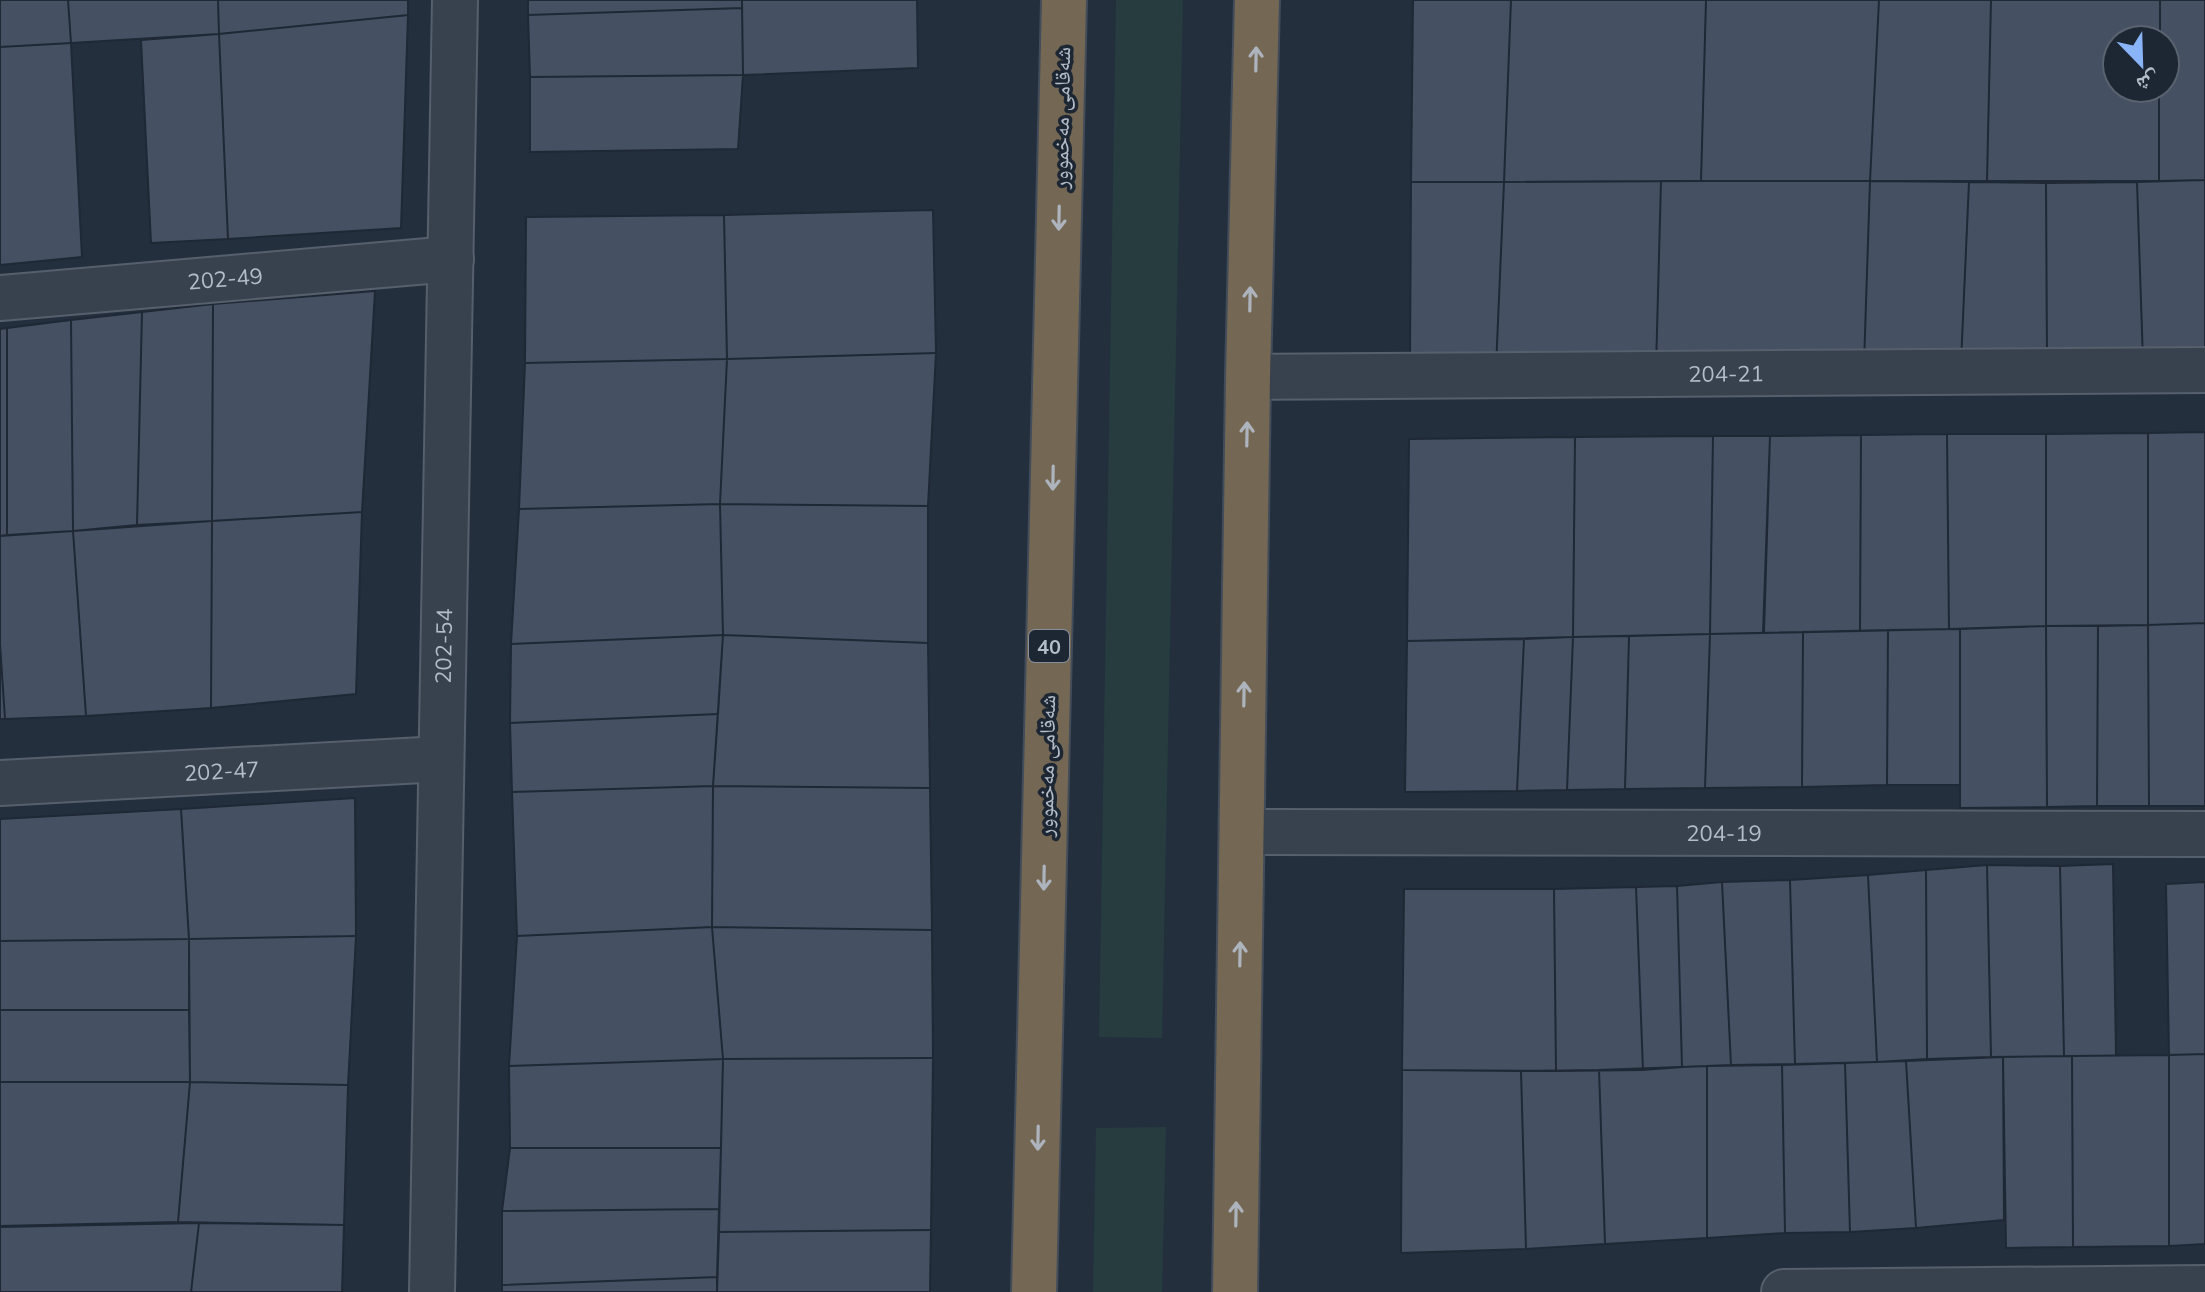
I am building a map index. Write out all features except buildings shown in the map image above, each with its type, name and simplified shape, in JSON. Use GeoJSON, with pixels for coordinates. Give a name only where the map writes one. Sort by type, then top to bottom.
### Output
{"type":"FeatureCollection","features":[{"type":"Feature","properties":{"kind":"highway","name":"شەقامی مەخموور"},"geometry":{"type":"LineString","coordinates":[[1034,1292],[1064,0]]}},
{"type":"Feature","properties":{"kind":"highway"},"geometry":{"type":"LineString","coordinates":[[1235,1292],[1248,377],[1257,0]]}},
{"type":"Feature","properties":{"kind":"street","name":"202-54"},"geometry":{"type":"LineString","coordinates":[[432,1292],[455,0]]}},
{"type":"Feature","properties":{"kind":"street","name":"202-49"},"geometry":{"type":"LineString","coordinates":[[0,298],[451,259]]}},
{"type":"Feature","properties":{"kind":"street","name":"204-21"},"geometry":{"type":"LineString","coordinates":[[1248,377],[2205,370]]}},
{"type":"Feature","properties":{"kind":"street","name":"202-47"},"geometry":{"type":"LineString","coordinates":[[0,783],[441,759]]}},
{"type":"Feature","properties":{"kind":"street","name":"204-19"},"geometry":{"type":"LineString","coordinates":[[1242,832],[2205,834]]}},
{"type":"Feature","properties":{"kind":"street"},"geometry":{"type":"LineString","coordinates":[[1784,1292],[2205,1288]]}},
{"type":"Feature","properties":{"kind":"green space"},"geometry":{"type":"Polygon","coordinates":[[[1116,0],[1183,0],[1162,1038],[1099,1037],[1116,0]]]}},
{"type":"Feature","properties":{"kind":"green space"},"geometry":{"type":"Polygon","coordinates":[[[1166,1127],[1162,1292],[1093,1292],[1096,1128],[1166,1127]]]}}]}
